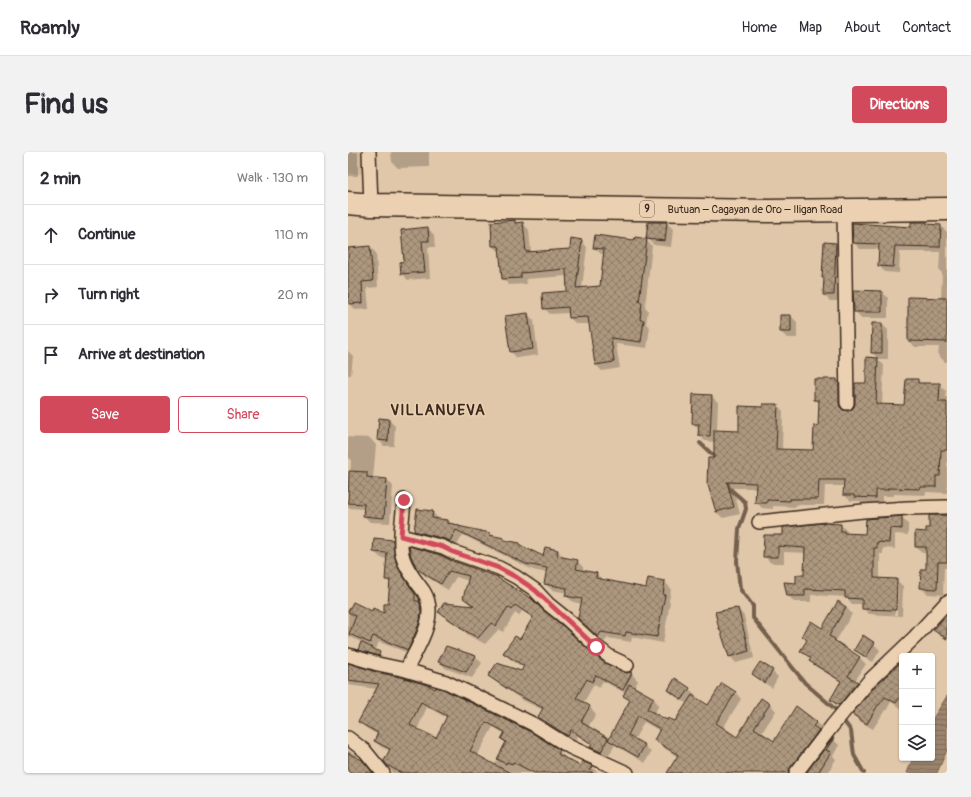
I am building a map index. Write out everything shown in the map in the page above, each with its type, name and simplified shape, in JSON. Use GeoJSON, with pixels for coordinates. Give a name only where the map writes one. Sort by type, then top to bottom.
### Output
{"type":"FeatureCollection","features":[{"type":"Feature","properties":{"kind":"highway","name":"Butuan – Cagayan de Oro – Iligan Road"},"geometry":{"type":"LineString","coordinates":[[348,203],[768,211],[947,209]]}},
{"type":"Feature","properties":{"kind":"street"},"geometry":{"type":"LineString","coordinates":[[369,152],[371,204]]}},
{"type":"Feature","properties":{"kind":"street"},"geometry":{"type":"LineString","coordinates":[[844,210],[847,403]]}},
{"type":"Feature","properties":{"kind":"street"},"geometry":{"type":"LineString","coordinates":[[404,500],[401,536],[402,554],[406,564],[425,594],[430,613],[422,639],[406,670]]}},
{"type":"Feature","properties":{"kind":"street"},"geometry":{"type":"LineString","coordinates":[[759,522],[863,511],[947,507]]}},
{"type":"Feature","properties":{"kind":"street"},"geometry":{"type":"LineString","coordinates":[[401,536],[443,547],[499,568],[516,577],[535,590],[596,647],[610,657],[627,666]]}},
{"type":"Feature","properties":{"kind":"street"},"geometry":{"type":"LineString","coordinates":[[796,773],[869,681],[915,637],[947,602]]}},
{"type":"Feature","properties":{"kind":"street"},"geometry":{"type":"LineString","coordinates":[[348,654],[378,664],[406,670],[446,682],[533,724],[570,747],[627,773]]}},
{"type":"Feature","properties":{"kind":"street"},"geometry":{"type":"LineString","coordinates":[[348,738],[365,751],[383,773]]}},
{"type":"Feature","properties":{"kind":"shaded area"},"geometry":{"type":"Polygon","coordinates":[[[348,152],[362,152],[362,174],[348,173],[348,152]]]}},
{"type":"Feature","properties":{"kind":"shaded area"},"geometry":{"type":"Polygon","coordinates":[[[947,696],[947,750],[937,773],[907,773],[912,761],[935,761],[935,715],[947,696]]]}},
{"type":"Feature","properties":{"kind":"building"},"geometry":{"type":"Polygon","coordinates":[[[515,220],[515,223],[523,222],[526,252],[570,249],[571,238],[582,240],[576,288],[600,286],[604,249],[593,248],[595,235],[634,240],[635,237],[647,239],[639,302],[642,302],[640,320],[644,320],[641,342],[611,338],[614,362],[595,365],[588,317],[569,318],[568,307],[543,309],[542,293],[567,291],[566,269],[521,273],[521,278],[502,279],[499,246],[492,246],[491,222],[515,220]]]}},
{"type":"Feature","properties":{"kind":"building"},"geometry":{"type":"Polygon","coordinates":[[[648,222],[667,222],[665,241],[646,239],[648,222]]]}},
{"type":"Feature","properties":{"kind":"building"},"geometry":{"type":"Polygon","coordinates":[[[911,222],[927,222],[927,224],[941,225],[940,247],[895,246],[893,267],[878,266],[879,244],[853,243],[852,223],[911,227],[911,222]]]}},
{"type":"Feature","properties":{"kind":"building"},"geometry":{"type":"Polygon","coordinates":[[[428,227],[429,241],[422,241],[425,272],[401,274],[400,262],[404,261],[401,230],[428,227]]]}},
{"type":"Feature","properties":{"kind":"building"},"geometry":{"type":"Polygon","coordinates":[[[824,242],[836,243],[834,295],[823,295],[824,278],[822,278],[824,242]]]}},
{"type":"Feature","properties":{"kind":"building"},"geometry":{"type":"Polygon","coordinates":[[[370,246],[373,281],[362,282],[363,303],[349,304],[348,248],[370,246]]]}},
{"type":"Feature","properties":{"kind":"building"},"geometry":{"type":"Polygon","coordinates":[[[853,290],[882,291],[882,312],[854,312],[853,290]]]}},
{"type":"Feature","properties":{"kind":"building"},"geometry":{"type":"Polygon","coordinates":[[[908,297],[947,298],[947,342],[908,341],[908,297]]]}},
{"type":"Feature","properties":{"kind":"building"},"geometry":{"type":"Polygon","coordinates":[[[528,313],[533,349],[510,352],[505,316],[528,313]]]}},
{"type":"Feature","properties":{"kind":"building"},"geometry":{"type":"Polygon","coordinates":[[[780,315],[791,315],[791,332],[780,332],[780,315]]]}},
{"type":"Feature","properties":{"kind":"building"},"geometry":{"type":"Polygon","coordinates":[[[872,323],[882,323],[882,353],[871,353],[872,323]]]}},
{"type":"Feature","properties":{"kind":"building"},"geometry":{"type":"Polygon","coordinates":[[[866,357],[878,358],[876,404],[904,405],[906,379],[918,379],[918,383],[940,383],[939,402],[947,402],[947,450],[941,450],[940,476],[936,476],[936,487],[921,487],[920,489],[888,488],[888,490],[876,490],[876,498],[854,497],[854,495],[843,495],[844,480],[819,480],[818,499],[790,499],[790,501],[767,500],[767,503],[755,503],[756,483],[727,482],[734,507],[716,512],[707,484],[708,458],[714,458],[714,430],[739,431],[739,406],[763,407],[763,404],[778,404],[776,449],[813,450],[814,425],[818,426],[819,400],[814,400],[814,379],[837,379],[837,382],[839,382],[840,407],[843,410],[851,410],[855,403],[855,383],[866,383],[866,357]]]}},
{"type":"Feature","properties":{"kind":"building"},"geometry":{"type":"Polygon","coordinates":[[[693,394],[712,395],[710,436],[698,435],[699,424],[692,424],[693,394]]]}},
{"type":"Feature","properties":{"kind":"building"},"geometry":{"type":"Polygon","coordinates":[[[379,418],[389,419],[388,441],[377,440],[379,418]]]}},
{"type":"Feature","properties":{"kind":"building"},"geometry":{"type":"Polygon","coordinates":[[[349,471],[367,472],[367,477],[387,479],[384,518],[363,516],[364,504],[348,503],[349,471]]]}},
{"type":"Feature","properties":{"kind":"building"},"geometry":{"type":"Polygon","coordinates":[[[417,509],[433,511],[432,518],[448,520],[448,523],[490,533],[490,535],[504,538],[504,540],[520,543],[520,545],[543,556],[545,547],[558,550],[557,556],[578,560],[576,569],[597,573],[596,578],[646,588],[648,578],[665,581],[663,595],[665,595],[657,637],[626,632],[625,636],[601,632],[598,637],[578,618],[582,599],[565,596],[567,588],[544,584],[547,568],[526,564],[456,530],[450,541],[414,531],[417,509]]]}},
{"type":"Feature","properties":{"kind":"building"},"geometry":{"type":"Polygon","coordinates":[[[929,515],[947,515],[947,562],[938,562],[937,589],[920,588],[921,569],[926,569],[926,547],[915,547],[915,531],[926,532],[926,528],[929,528],[929,515]]]}},
{"type":"Feature","properties":{"kind":"building"},"geometry":{"type":"Polygon","coordinates":[[[902,516],[902,529],[890,528],[889,543],[877,542],[877,548],[874,548],[874,578],[897,579],[896,610],[862,609],[862,599],[845,598],[845,591],[805,589],[805,596],[787,596],[784,582],[796,583],[796,575],[804,575],[805,548],[778,546],[778,557],[763,557],[764,535],[783,535],[783,527],[823,523],[841,524],[841,531],[844,531],[844,533],[865,534],[866,519],[902,516]]]}},
{"type":"Feature","properties":{"kind":"building"},"geometry":{"type":"Polygon","coordinates":[[[374,538],[393,540],[397,566],[415,594],[415,601],[419,601],[420,604],[420,620],[408,650],[373,636],[370,643],[349,634],[356,616],[348,612],[353,602],[372,611],[373,608],[384,613],[384,604],[388,604],[390,580],[385,580],[387,553],[373,552],[374,538]]]}},
{"type":"Feature","properties":{"kind":"building"},"geometry":{"type":"Polygon","coordinates":[[[409,546],[440,555],[498,577],[532,599],[605,663],[624,672],[632,673],[623,690],[596,675],[592,682],[587,679],[576,698],[590,706],[581,722],[608,738],[601,752],[590,747],[592,744],[571,730],[568,736],[538,717],[543,708],[514,693],[488,676],[497,663],[521,671],[524,666],[503,653],[515,636],[520,639],[533,617],[515,605],[512,610],[508,607],[496,626],[491,623],[478,638],[460,628],[461,627],[438,612],[444,603],[474,606],[463,598],[469,576],[449,571],[441,584],[417,569],[411,556],[409,546]]]}},
{"type":"Feature","properties":{"kind":"building"},"geometry":{"type":"Polygon","coordinates":[[[838,601],[846,607],[829,636],[860,657],[848,676],[858,682],[839,705],[830,700],[841,681],[809,661],[811,658],[800,651],[807,640],[802,636],[811,621],[822,628],[838,601]]]}},
{"type":"Feature","properties":{"kind":"building"},"geometry":{"type":"Polygon","coordinates":[[[738,608],[749,651],[729,657],[719,629],[715,612],[738,608]]]}},
{"type":"Feature","properties":{"kind":"building"},"geometry":{"type":"Polygon","coordinates":[[[947,614],[947,639],[933,630],[947,614]]]}},
{"type":"Feature","properties":{"kind":"building"},"geometry":{"type":"Polygon","coordinates":[[[863,635],[875,643],[866,657],[854,650],[863,635]]]}},
{"type":"Feature","properties":{"kind":"building"},"geometry":{"type":"Polygon","coordinates":[[[361,642],[380,652],[379,656],[358,650],[361,642]]]}},
{"type":"Feature","properties":{"kind":"building"},"geometry":{"type":"Polygon","coordinates":[[[446,646],[476,656],[466,672],[438,662],[446,646]]]}},
{"type":"Feature","properties":{"kind":"building"},"geometry":{"type":"Polygon","coordinates":[[[760,662],[773,670],[765,683],[752,674],[760,662]]]}},
{"type":"Feature","properties":{"kind":"building"},"geometry":{"type":"Polygon","coordinates":[[[348,663],[376,672],[404,678],[435,689],[436,687],[443,689],[529,731],[560,750],[558,754],[580,766],[582,761],[593,766],[590,771],[593,773],[534,773],[513,762],[512,764],[507,762],[506,764],[497,759],[506,742],[501,739],[505,732],[486,722],[470,751],[510,773],[401,773],[387,765],[384,761],[390,749],[374,741],[378,733],[358,722],[379,684],[348,680],[348,663]],[[421,702],[410,725],[436,738],[447,716],[421,702]]]}},
{"type":"Feature","properties":{"kind":"building"},"geometry":{"type":"Polygon","coordinates":[[[899,664],[899,698],[896,703],[885,697],[878,705],[867,724],[852,714],[875,686],[899,664]]]}},
{"type":"Feature","properties":{"kind":"building"},"geometry":{"type":"Polygon","coordinates":[[[675,678],[690,688],[682,700],[668,690],[675,678]]]}},
{"type":"Feature","properties":{"kind":"building"},"geometry":{"type":"Polygon","coordinates":[[[722,683],[736,692],[716,723],[737,737],[761,698],[770,704],[754,728],[774,741],[796,706],[817,722],[813,726],[819,730],[790,768],[788,773],[667,773],[678,755],[654,740],[660,729],[638,716],[628,735],[645,745],[638,757],[608,740],[630,700],[623,696],[629,684],[654,698],[647,709],[667,720],[668,718],[675,721],[692,695],[708,705],[722,683]]]}},
{"type":"Feature","properties":{"kind":"building"},"geometry":{"type":"Polygon","coordinates":[[[833,738],[826,750],[831,752],[818,773],[806,773],[833,738]]]}},
{"type":"Feature","properties":{"kind":"building"},"geometry":{"type":"Polygon","coordinates":[[[348,753],[362,760],[373,773],[348,773],[348,753]]]}},
{"type":"Feature","properties":{"kind":"waterway"},"geometry":{"type":"LineString","coordinates":[[700,443],[717,459]]}},
{"type":"Feature","properties":{"kind":"waterway"},"geometry":{"type":"LineString","coordinates":[[726,479],[729,488],[745,502],[746,509],[739,529],[737,561],[740,589],[753,606],[753,618],[805,683],[835,709],[851,731],[854,755],[864,773]]}},
{"type":"Feature","properties":{"kind":"district","name":"VILLANUEVA"},"geometry":{"type":"Point","coordinates":[438,410]}},
{"type":"Feature","properties":{"kind":"route"},"geometry":{"type":"LineString","coordinates":[[404,500],[401,536],[443,547],[499,568],[516,577],[535,590],[548,604],[568,620],[596,647]]}}]}
